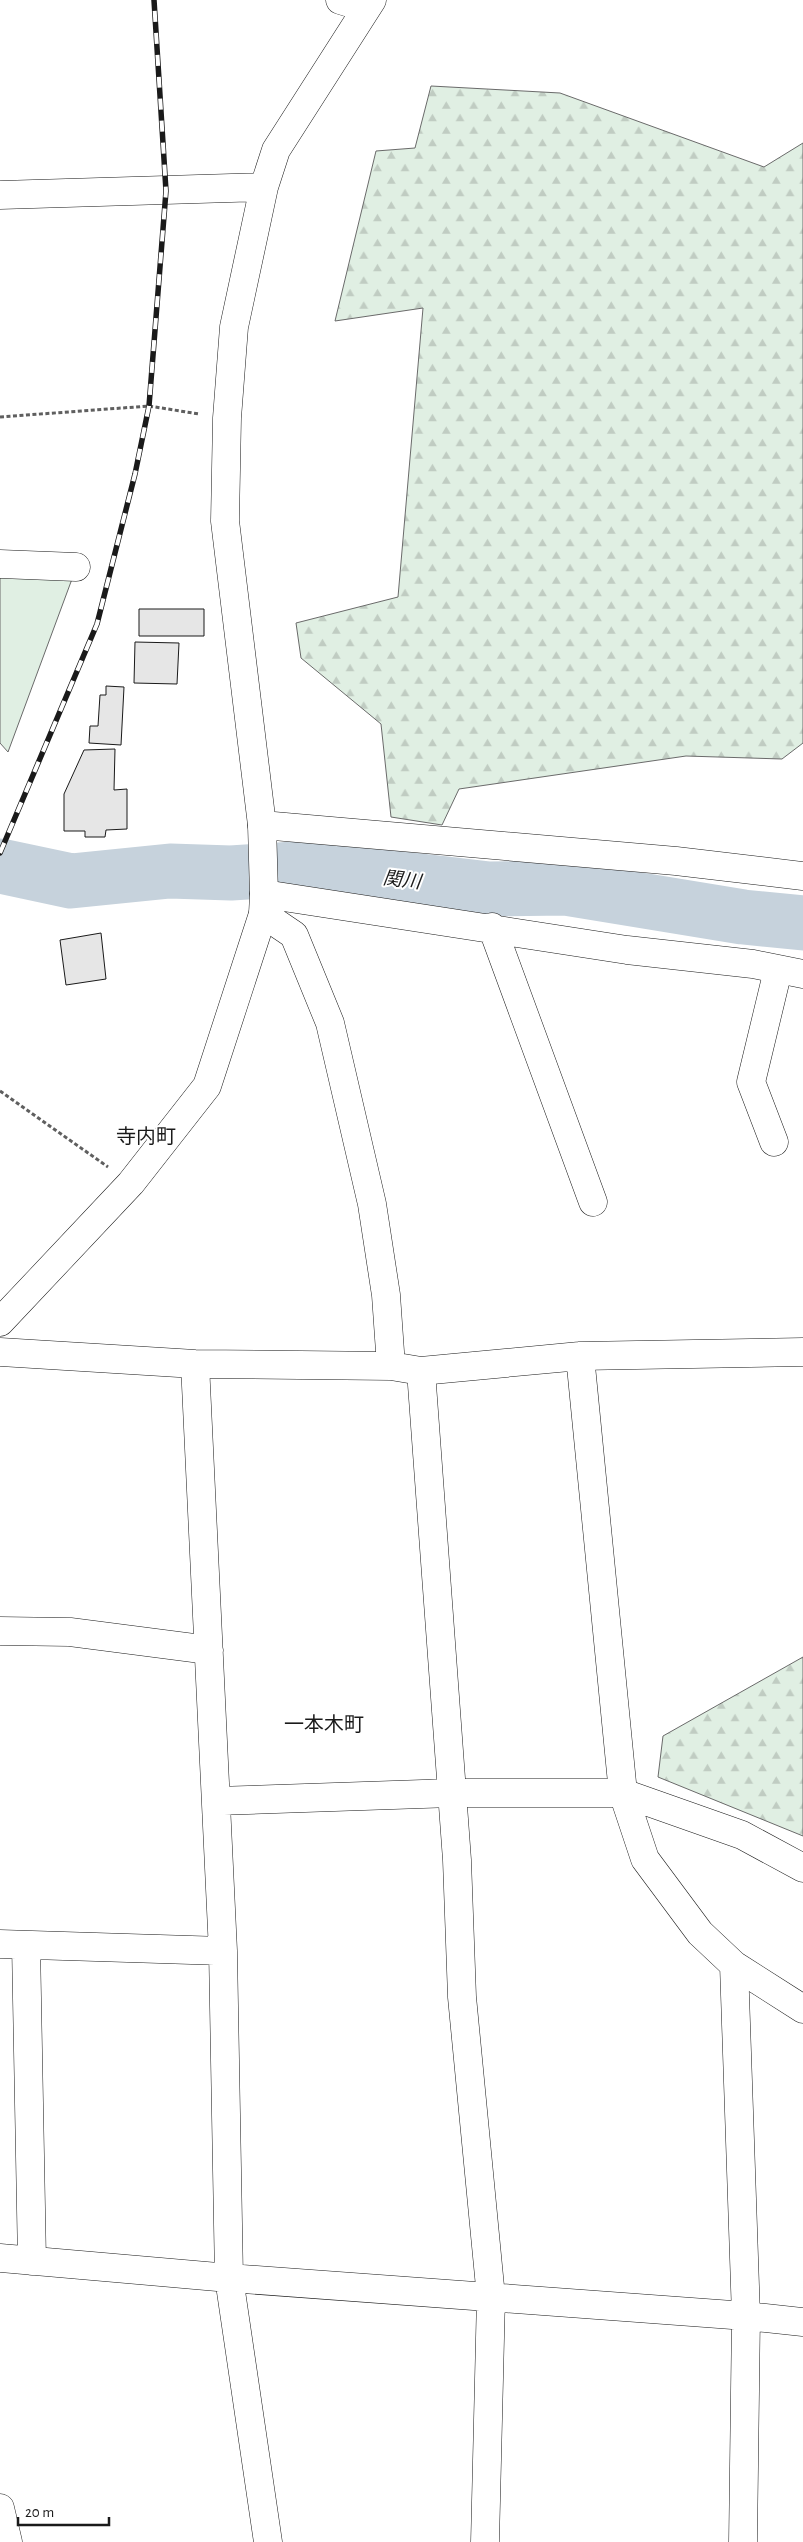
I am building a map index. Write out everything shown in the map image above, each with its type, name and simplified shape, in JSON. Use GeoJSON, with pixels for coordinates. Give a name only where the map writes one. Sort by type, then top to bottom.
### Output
{"type":"FeatureCollection","features":[{"type":"Feature","properties":{"kind":"street"},"geometry":{"type":"LineString","coordinates":[[0,1322],[130,1183],[207,1086],[264,904],[262,825],[225,521],[227,418],[234,327],[264,188],[276,150],[369,4],[340,0]]}},
{"type":"Feature","properties":{"kind":"street"},"geometry":{"type":"LineString","coordinates":[[0,194],[264,188]]}},
{"type":"Feature","properties":{"kind":"street"},"geometry":{"type":"LineString","coordinates":[[0,564],[76,567]]}},
{"type":"Feature","properties":{"kind":"street"},"geometry":{"type":"LineString","coordinates":[[262,825],[676,861],[803,876]]}},
{"type":"Feature","properties":{"kind":"street"},"geometry":{"type":"LineString","coordinates":[[264,904],[492,928],[627,950],[753,964],[790,972],[751,1082],[774,1142]]}},
{"type":"Feature","properties":{"kind":"street"},"geometry":{"type":"LineString","coordinates":[[264,904],[294,936],[330,1023],[372,1204],[386,1295],[391,1366]]}},
{"type":"Feature","properties":{"kind":"street"},"geometry":{"type":"LineString","coordinates":[[492,928],[593,1202]]}},
{"type":"Feature","properties":{"kind":"street"},"geometry":{"type":"LineString","coordinates":[[0,1352],[195,1364],[391,1366],[421,1372],[580,1356],[803,1352]]}},
{"type":"Feature","properties":{"kind":"street"},"geometry":{"type":"LineString","coordinates":[[580,1356],[623,1794],[646,1859],[700,1933],[734,1965],[803,2009]]}},
{"type":"Feature","properties":{"kind":"street"},"geometry":{"type":"LineString","coordinates":[[195,1364],[223,1951],[229,2278],[268,2542]]}},
{"type":"Feature","properties":{"kind":"street"},"geometry":{"type":"LineString","coordinates":[[421,1372],[457,1860],[462,1997],[491,2297],[486,2542]]}},
{"type":"Feature","properties":{"kind":"street"},"geometry":{"type":"LineString","coordinates":[[0,1631],[70,1632],[210,1650]]}},
{"type":"Feature","properties":{"kind":"street"},"geometry":{"type":"LineString","coordinates":[[216,1800],[452,1793],[623,1794],[742,1835],[803,1868]]}},
{"type":"Feature","properties":{"kind":"street"},"geometry":{"type":"LineString","coordinates":[[32,2261],[13,1944],[223,1951]]}},
{"type":"Feature","properties":{"kind":"street"},"geometry":{"type":"LineString","coordinates":[[734,1965],[746,2316],[743,2542]]}},
{"type":"Feature","properties":{"kind":"street"},"geometry":{"type":"LineString","coordinates":[[0,2258],[229,2278],[746,2316],[803,2322]]}},
{"type":"Feature","properties":{"kind":"street"},"geometry":{"type":"LineString","coordinates":[[0,2508],[8,2542]]}},
{"type":"Feature","properties":{"kind":"path"},"geometry":{"type":"LineString","coordinates":[[0,417],[149,406],[227,418]]}},
{"type":"Feature","properties":{"kind":"path"},"geometry":{"type":"LineString","coordinates":[[0,1091],[130,1183]]}},
{"type":"Feature","properties":{"kind":"green space"},"geometry":{"type":"Polygon","coordinates":[[[431,86],[560,93],[764,167],[803,143],[803,743],[782,759],[686,756],[459,789],[442,825],[391,817],[381,724],[301,658],[296,623],[398,597],[423,308],[335,321],[376,151],[415,148],[431,86]]]}},
{"type":"Feature","properties":{"kind":"green space"},"geometry":{"type":"Polygon","coordinates":[[[0,576],[72,579],[8,752],[0,743],[0,576]]]}},
{"type":"Feature","properties":{"kind":"green space"},"geometry":{"type":"Polygon","coordinates":[[[803,1657],[803,1836],[658,1777],[663,1736],[803,1657]]]}},
{"type":"Feature","properties":{"kind":"building"},"geometry":{"type":"Polygon","coordinates":[[[139,609],[204,609],[204,636],[139,636],[139,609]]]}},
{"type":"Feature","properties":{"kind":"building"},"geometry":{"type":"Polygon","coordinates":[[[135,642],[179,643],[177,684],[134,683],[135,642]]]}},
{"type":"Feature","properties":{"kind":"building"},"geometry":{"type":"Polygon","coordinates":[[[106,686],[124,687],[121,745],[89,743],[90,726],[98,726],[100,695],[106,695],[106,686]]]}},
{"type":"Feature","properties":{"kind":"building"},"geometry":{"type":"Polygon","coordinates":[[[115,749],[114,790],[127,789],[127,829],[106,830],[105,837],[85,837],[85,831],[64,831],[64,794],[84,750],[115,749]]]}},
{"type":"Feature","properties":{"kind":"building"},"geometry":{"type":"Polygon","coordinates":[[[101,933],[106,979],[66,985],[60,940],[101,933]]]}},
{"type":"Feature","properties":{"kind":"waterway","name":"関川"},"geometry":{"type":"LineString","coordinates":[[0,866],[71,881],[170,871],[231,873],[310,868],[489,889],[566,888],[743,917],[803,923]]}},
{"type":"Feature","properties":{"kind":"railway"},"geometry":{"type":"LineString","coordinates":[[0,853],[97,624],[135,474],[149,406],[166,191],[154,0]]}},
{"type":"Feature","properties":{"kind":"district","name":"寺内町"},"geometry":{"type":"Point","coordinates":[146,1136]}},
{"type":"Feature","properties":{"kind":"district","name":"一本木町"},"geometry":{"type":"Point","coordinates":[324,1724]}}]}
